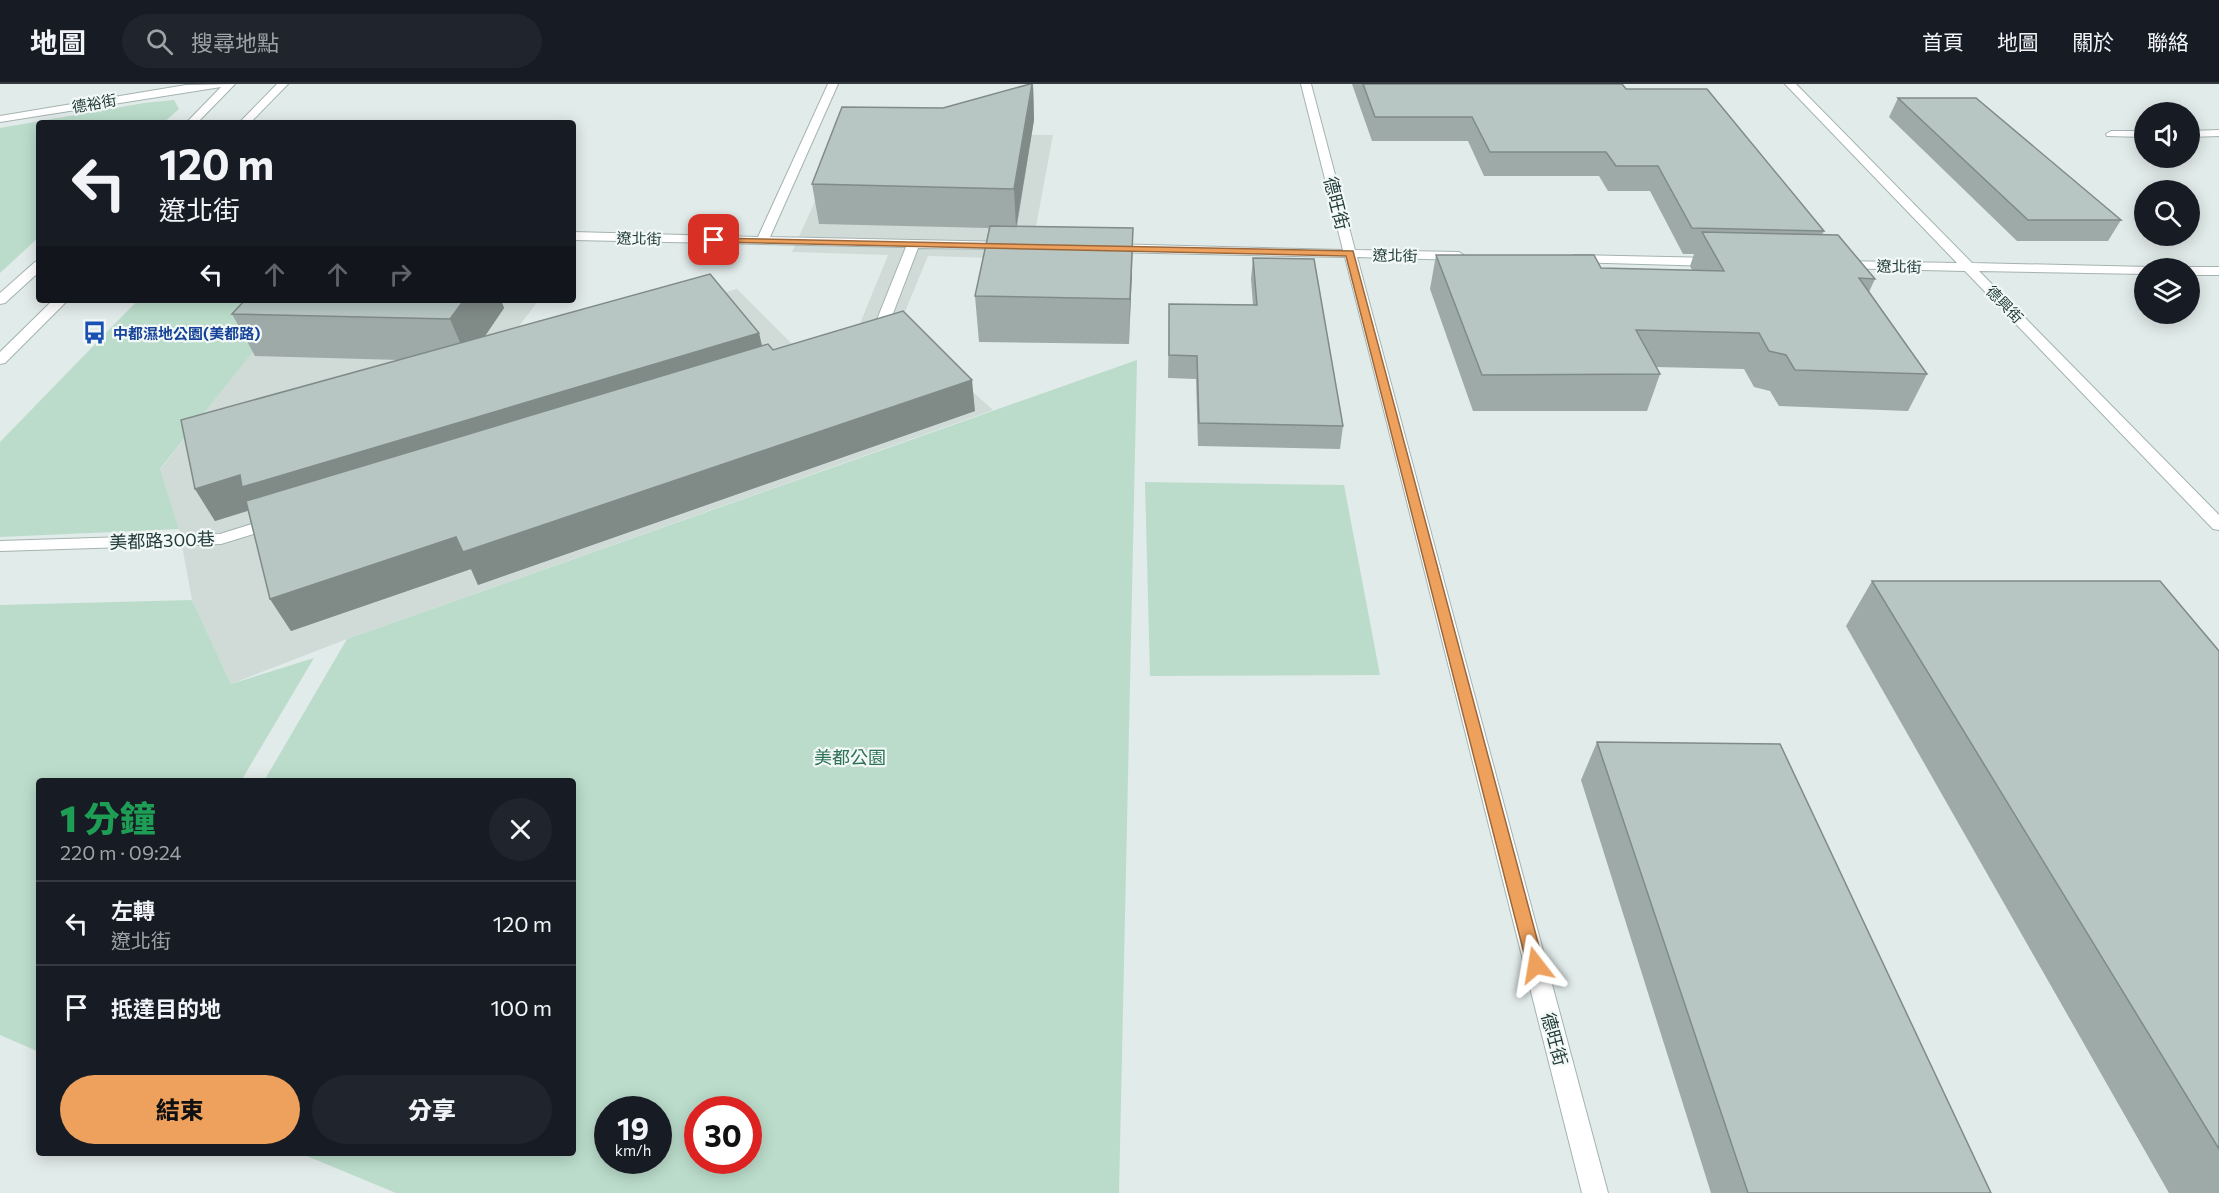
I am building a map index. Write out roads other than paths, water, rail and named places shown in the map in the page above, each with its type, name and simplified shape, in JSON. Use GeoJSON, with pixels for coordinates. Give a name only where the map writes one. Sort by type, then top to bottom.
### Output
{"type":"FeatureCollection","features":[{"type":"Feature","properties":{"kind":"street","name":"德裕街"},"geometry":{"type":"LineString","coordinates":[[0,119],[223,84]]}},
{"type":"Feature","properties":{"kind":"street"},"geometry":{"type":"LineString","coordinates":[[194,120],[230,84]]}},
{"type":"Feature","properties":{"kind":"street"},"geometry":{"type":"LineString","coordinates":[[247,120],[283,84]]}},
{"type":"Feature","properties":{"kind":"street"},"geometry":{"type":"LineString","coordinates":[[762,241],[833,84]]}},
{"type":"Feature","properties":{"kind":"street","name":"德旺街"},"geometry":{"type":"LineString","coordinates":[[1306,84],[1595,1193]]}},
{"type":"Feature","properties":{"kind":"street","name":"德興街"},"geometry":{"type":"LineString","coordinates":[[1790,84],[2219,525]]}},
{"type":"Feature","properties":{"kind":"street"},"geometry":{"type":"LineString","coordinates":[[2200,134],[2219,133]]}},
{"type":"Feature","properties":{"kind":"street"},"geometry":{"type":"LineString","coordinates":[[2111,134],[2134,134]]}},
{"type":"Feature","properties":{"kind":"street","name":"遼北街"},"geometry":{"type":"LineString","coordinates":[[576,236],[1018,246]]}},
{"type":"Feature","properties":{"kind":"street"},"geometry":{"type":"LineString","coordinates":[[867,340],[879,336],[913,244]]}},
{"type":"Feature","properties":{"kind":"street","name":"遼北街"},"geometry":{"type":"LineString","coordinates":[[1100,248],[1473,256]]}},
{"type":"Feature","properties":{"kind":"street"},"geometry":{"type":"LineString","coordinates":[[1556,258],[1722,262]]}},
{"type":"Feature","properties":{"kind":"street","name":"遼北街"},"geometry":{"type":"LineString","coordinates":[[1828,265],[2134,270]]}},
{"type":"Feature","properties":{"kind":"street"},"geometry":{"type":"LineString","coordinates":[[0,300],[36,268]]}},
{"type":"Feature","properties":{"kind":"street"},"geometry":{"type":"LineString","coordinates":[[2200,271],[2219,271]]}},
{"type":"Feature","properties":{"kind":"street"},"geometry":{"type":"LineString","coordinates":[[0,360],[59,303]]}},
{"type":"Feature","properties":{"kind":"street","name":"美都路300巷"},"geometry":{"type":"LineString","coordinates":[[0,546],[221,539],[289,518]]}},
{"type":"Feature","properties":{"kind":"place","name":"中都濕地公園(美都路)"},"geometry":{"type":"Point","coordinates":[95,333]}},
{"type":"Feature","properties":{"kind":"park label","name":"美都公園"},"geometry":{"type":"Point","coordinates":[850,757]}}]}
